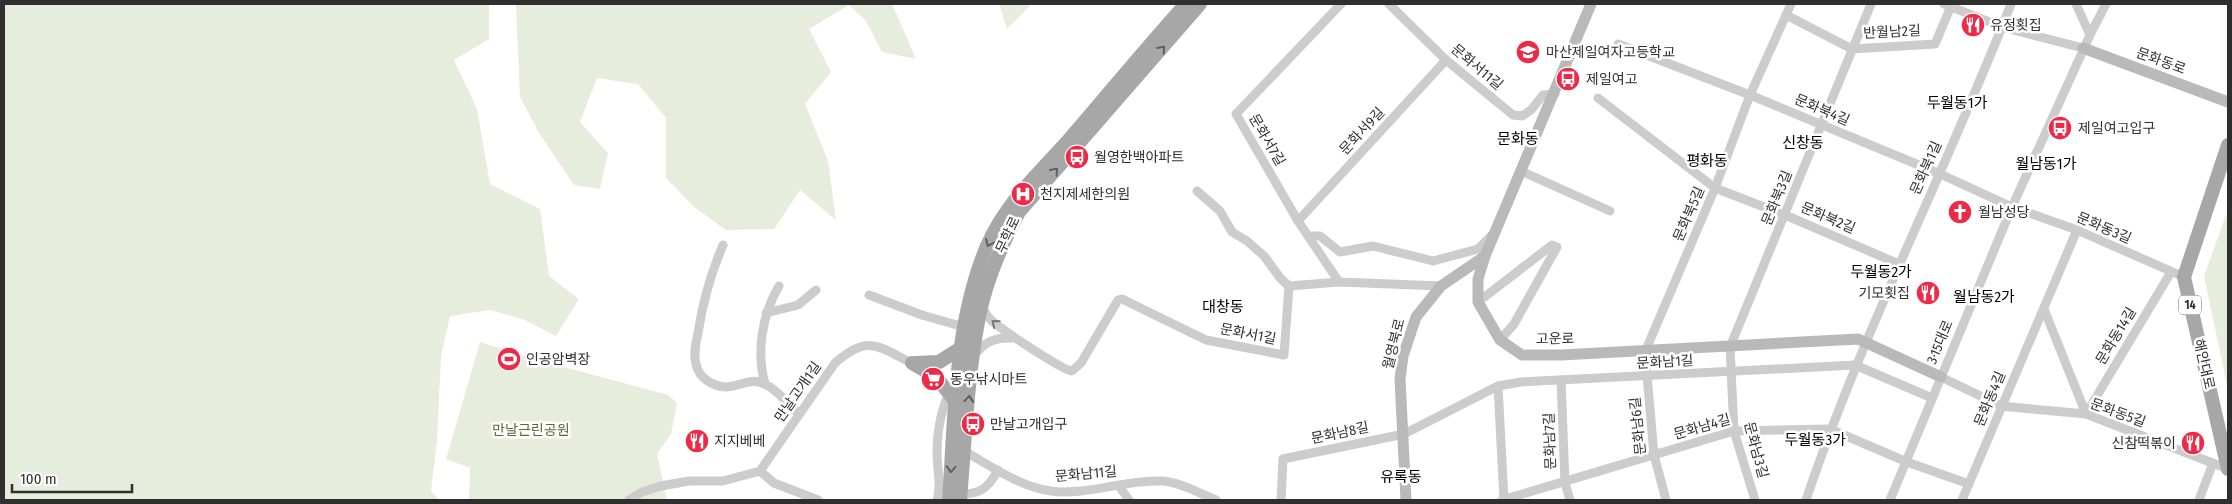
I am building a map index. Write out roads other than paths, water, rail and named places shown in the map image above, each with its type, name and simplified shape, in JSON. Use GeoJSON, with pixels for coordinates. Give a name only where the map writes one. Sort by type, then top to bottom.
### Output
{"type":"FeatureCollection","features":[{"type":"Feature","properties":{"kind":"main road","name":"무학로"},"geometry":{"type":"LineString","coordinates":[[942,498],[953,398],[959,374],[964,326],[972,288],[987,246],[1015,199],[1186,4]]}},
{"type":"Feature","properties":{"kind":"main road","name":"무학로"},"geometry":{"type":"LineString","coordinates":[[962,497],[964,451],[978,320],[1002,245],[1019,212],[1200,4]]}},
{"type":"Feature","properties":{"kind":"main road"},"geometry":{"type":"LineString","coordinates":[[1478,302],[1478,279],[1484,256],[1591,4]]}},
{"type":"Feature","properties":{"kind":"main road","name":"문화동로"},"geometry":{"type":"LineString","coordinates":[[2083,48],[2228,102]]}},
{"type":"Feature","properties":{"kind":"main road","name":"14"},"geometry":{"type":"LineString","coordinates":[[2177,274],[2228,145]]}},
{"type":"Feature","properties":{"kind":"main road","name":"월영북로"},"geometry":{"type":"LineString","coordinates":[[1406,500],[1400,379],[1403,356],[1416,316],[1442,286],[1484,256]]}},
{"type":"Feature","properties":{"kind":"main road","name":"해안대로"},"geometry":{"type":"LineString","coordinates":[[2177,274],[2228,469]]}},
{"type":"Feature","properties":{"kind":"main road","name":"고운로"},"geometry":{"type":"LineString","coordinates":[[1478,302],[1500,340],[1522,355],[1645,352],[1858,339],[1864,346],[1941,377]]}},
{"type":"Feature","properties":{"kind":"main road"},"geometry":{"type":"LineString","coordinates":[[912,363],[939,362],[961,348]]}},
{"type":"Feature","properties":{"kind":"main road"},"geometry":{"type":"LineString","coordinates":[[912,363],[932,373],[953,398]]}},
{"type":"Feature","properties":{"kind":"street","name":"문화서7길"},"geometry":{"type":"LineString","coordinates":[[1339,282],[1298,220],[1236,114],[1341,4]]}},
{"type":"Feature","properties":{"kind":"street","name":"문화서11길"},"geometry":{"type":"LineString","coordinates":[[1389,4],[1446,60],[1513,115],[1522,116],[1531,110],[1543,95],[1554,94]]}},
{"type":"Feature","properties":{"kind":"street","name":"문화북5길"},"geometry":{"type":"LineString","coordinates":[[1645,352],[1715,188],[1750,95],[1792,4]]}},
{"type":"Feature","properties":{"kind":"street","name":"문화북3길"},"geometry":{"type":"LineString","coordinates":[[1730,347],[1871,4]]}},
{"type":"Feature","properties":{"kind":"street","name":"문화북1길"},"geometry":{"type":"LineString","coordinates":[[1806,500],[1830,429],[1855,366],[2011,4]]}},
{"type":"Feature","properties":{"kind":"street"},"geometry":{"type":"LineString","coordinates":[[2076,4],[2090,35]]}},
{"type":"Feature","properties":{"kind":"street","name":"3·15대로"},"geometry":{"type":"LineString","coordinates":[[1890,500],[2012,207],[2083,48],[2106,4]]}},
{"type":"Feature","properties":{"kind":"street"},"geometry":{"type":"LineString","coordinates":[[1949,5],[2002,28],[2083,48]]}},
{"type":"Feature","properties":{"kind":"street","name":"반월남2길"},"geometry":{"type":"LineString","coordinates":[[1786,15],[1852,49],[1935,44],[1949,5]]}},
{"type":"Feature","properties":{"kind":"street","name":"문화북4길"},"geometry":{"type":"LineString","coordinates":[[1618,44],[1750,95],[2012,207]]}},
{"type":"Feature","properties":{"kind":"street","name":"문화서9길"},"geometry":{"type":"LineString","coordinates":[[1298,220],[1446,60]]}},
{"type":"Feature","properties":{"kind":"street","name":"문화북2길"},"geometry":{"type":"LineString","coordinates":[[1598,98],[1715,188],[1785,215],[1899,264]]}},
{"type":"Feature","properties":{"kind":"street"},"geometry":{"type":"LineString","coordinates":[[1521,171],[1610,211]]}},
{"type":"Feature","properties":{"kind":"street"},"geometry":{"type":"LineString","coordinates":[[1197,191],[1220,211],[1232,232],[1247,241],[1264,256],[1280,279],[1289,286],[1339,282],[1442,286]]}},
{"type":"Feature","properties":{"kind":"street","name":"문화동3길"},"geometry":{"type":"LineString","coordinates":[[2012,207],[2077,230],[2177,274]]}},
{"type":"Feature","properties":{"kind":"street","name":"문화동4길"},"geometry":{"type":"LineString","coordinates":[[1962,500],[2077,230]]}},
{"type":"Feature","properties":{"kind":"street"},"geometry":{"type":"LineString","coordinates":[[1309,236],[1320,236],[1340,252],[1373,246],[1433,261],[1478,249],[1494,233]]}},
{"type":"Feature","properties":{"kind":"street"},"geometry":{"type":"LineString","coordinates":[[723,244],[709,278],[703,301],[695,350],[696,365],[703,378],[716,385],[731,387],[755,381],[765,384],[799,414]]}},
{"type":"Feature","properties":{"kind":"street"},"geometry":{"type":"LineString","coordinates":[[1478,302],[1552,244],[1557,247],[1514,324],[1500,340]]}},
{"type":"Feature","properties":{"kind":"street","name":"문화동14길"},"geometry":{"type":"LineString","coordinates":[[2086,414],[2177,274]]}},
{"type":"Feature","properties":{"kind":"street"},"geometry":{"type":"LineString","coordinates":[[765,384],[760,362],[766,313],[779,286]]}},
{"type":"Feature","properties":{"kind":"street","name":"문화서1길"},"geometry":{"type":"LineString","coordinates":[[983,305],[986,316],[1012,338],[1039,351],[1061,368],[1074,370],[1081,364],[1118,300],[1122,299],[1206,340],[1284,355],[1289,286]]}},
{"type":"Feature","properties":{"kind":"street"},"geometry":{"type":"LineString","coordinates":[[766,313],[798,305],[816,290]]}},
{"type":"Feature","properties":{"kind":"street"},"geometry":{"type":"LineString","coordinates":[[869,295],[922,315],[964,326]]}},
{"type":"Feature","properties":{"kind":"street"},"geometry":{"type":"LineString","coordinates":[[2044,309],[2086,414]]}},
{"type":"Feature","properties":{"kind":"street"},"geometry":{"type":"LineString","coordinates":[[973,357],[986,343],[999,338],[1012,338]]}},
{"type":"Feature","properties":{"kind":"street","name":"만날고개1길"},"geometry":{"type":"LineString","coordinates":[[760,472],[835,363],[850,350],[865,345],[878,347],[912,363]]}},
{"type":"Feature","properties":{"kind":"street","name":"문화남3길"},"geometry":{"type":"LineString","coordinates":[[1730,347],[1734,431],[1755,500]]}},
{"type":"Feature","properties":{"kind":"street","name":"문화남6길"},"geometry":{"type":"LineString","coordinates":[[1645,352],[1654,455],[1666,500]]}},
{"type":"Feature","properties":{"kind":"street","name":"문화남1길"},"geometry":{"type":"LineString","coordinates":[[1404,434],[1498,386],[1521,382],[1855,366],[1932,398]]}},
{"type":"Feature","properties":{"kind":"street","name":"문화동5길"},"geometry":{"type":"LineString","coordinates":[[1941,377],[2002,406],[2086,414],[2228,469]]}},
{"type":"Feature","properties":{"kind":"street","name":"문화남7길"},"geometry":{"type":"LineString","coordinates":[[1561,380],[1565,483],[1570,500]]}},
{"type":"Feature","properties":{"kind":"street","name":"문화남4길"},"geometry":{"type":"LineString","coordinates":[[1498,386],[1503,500],[1734,431],[1830,429],[1907,462],[1969,484]]}},
{"type":"Feature","properties":{"kind":"street","name":"문화남8길"},"geometry":{"type":"LineString","coordinates":[[1281,500],[1282,459],[1404,434]]}},
{"type":"Feature","properties":{"kind":"street","name":"문화남11길"},"geometry":{"type":"LineString","coordinates":[[964,451],[1013,478],[1048,491],[1063,492],[1146,481],[1163,481],[1177,484],[1216,500]]}},
{"type":"Feature","properties":{"kind":"street"},"geometry":{"type":"LineString","coordinates":[[2199,500],[2213,463]]}},
{"type":"Feature","properties":{"kind":"street"},"geometry":{"type":"LineString","coordinates":[[942,498],[962,497],[986,488],[991,484],[998,470]]}},
{"type":"Feature","properties":{"kind":"street"},"geometry":{"type":"LineString","coordinates":[[630,500],[642,492],[661,486],[689,481],[723,481],[760,472],[774,483],[818,500]]}},
{"type":"Feature","properties":{"kind":"street"},"geometry":{"type":"LineString","coordinates":[[1119,486],[1129,500]]}},
{"type":"Feature","properties":{"kind":"place","name":"유정횟집"},"geometry":{"type":"Point","coordinates":[1973,25]}},
{"type":"Feature","properties":{"kind":"place","name":"마산제일여자고등학교"},"geometry":{"type":"Point","coordinates":[1528,52]}},
{"type":"Feature","properties":{"kind":"place","name":"제일여고"},"geometry":{"type":"Point","coordinates":[1568,79]}},
{"type":"Feature","properties":{"kind":"place","name":"제일여고입구"},"geometry":{"type":"Point","coordinates":[2060,128]}},
{"type":"Feature","properties":{"kind":"place","name":"월영한백아파트"},"geometry":{"type":"Point","coordinates":[1077,157]}},
{"type":"Feature","properties":{"kind":"place","name":"천지제세한의원"},"geometry":{"type":"Point","coordinates":[1023,194]}},
{"type":"Feature","properties":{"kind":"place","name":"월남성당"},"geometry":{"type":"Point","coordinates":[1960,212]}},
{"type":"Feature","properties":{"kind":"place","name":"기모횟집"},"geometry":{"type":"Point","coordinates":[1928,293]}},
{"type":"Feature","properties":{"kind":"place","name":"인공암벽장"},"geometry":{"type":"Point","coordinates":[509,359]}},
{"type":"Feature","properties":{"kind":"place","name":"동우낚시마트"},"geometry":{"type":"Point","coordinates":[933,379]}},
{"type":"Feature","properties":{"kind":"place","name":"만날고개입구"},"geometry":{"type":"Point","coordinates":[973,424]}},
{"type":"Feature","properties":{"kind":"place","name":"지지베베"},"geometry":{"type":"Point","coordinates":[697,441]}},
{"type":"Feature","properties":{"kind":"place","name":"신참떡볶이"},"geometry":{"type":"Point","coordinates":[2193,443]}},
{"type":"Feature","properties":{"kind":"district","name":"두월동1가"},"geometry":{"type":"Point","coordinates":[1957,103]}},
{"type":"Feature","properties":{"kind":"district","name":"문화동"},"geometry":{"type":"Point","coordinates":[1518,139]}},
{"type":"Feature","properties":{"kind":"district","name":"신창동"},"geometry":{"type":"Point","coordinates":[1803,143]}},
{"type":"Feature","properties":{"kind":"district","name":"평화동"},"geometry":{"type":"Point","coordinates":[1707,161]}},
{"type":"Feature","properties":{"kind":"district","name":"월남동1가"},"geometry":{"type":"Point","coordinates":[2046,164]}},
{"type":"Feature","properties":{"kind":"district","name":"두월동2가"},"geometry":{"type":"Point","coordinates":[1881,272]}},
{"type":"Feature","properties":{"kind":"district","name":"월남동2가"},"geometry":{"type":"Point","coordinates":[1984,297]}},
{"type":"Feature","properties":{"kind":"district","name":"대창동"},"geometry":{"type":"Point","coordinates":[1223,307]}},
{"type":"Feature","properties":{"kind":"district","name":"두월동3가"},"geometry":{"type":"Point","coordinates":[1815,440]}},
{"type":"Feature","properties":{"kind":"district","name":"유록동"},"geometry":{"type":"Point","coordinates":[1401,477]}},
{"type":"Feature","properties":{"kind":"park label","name":"만날근린공원"},"geometry":{"type":"Point","coordinates":[531,430]}}]}
